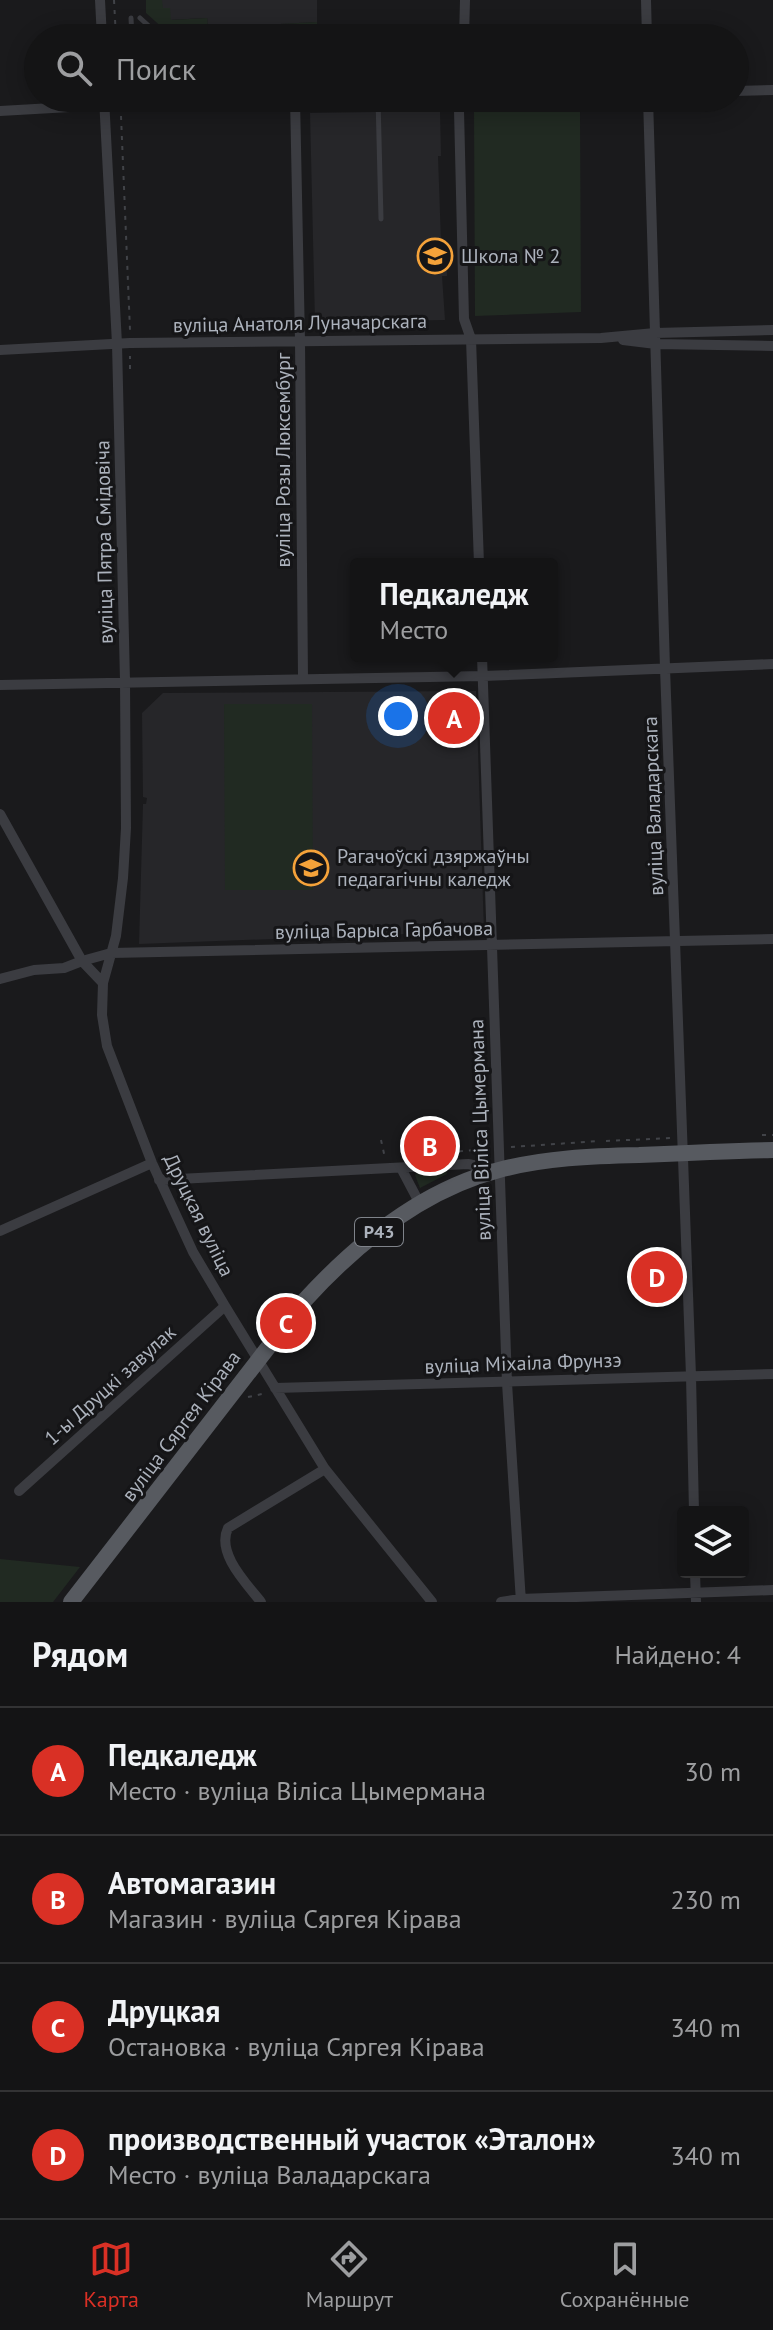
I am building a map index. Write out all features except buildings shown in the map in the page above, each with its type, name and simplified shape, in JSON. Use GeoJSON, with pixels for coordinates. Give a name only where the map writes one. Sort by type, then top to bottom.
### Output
{"type":"FeatureCollection","features":[{"type":"Feature","properties":{"kind":"main road","name":"вуліца Сяргея Кірава"},"geometry":{"type":"LineString","coordinates":[[71,1602],[304,1301],[363,1243],[420,1204],[469,1180],[499,1170],[576,1158],[773,1150]]}},
{"type":"Feature","properties":{"kind":"street"},"geometry":{"type":"LineString","coordinates":[[100,0],[101,24]]}},
{"type":"Feature","properties":{"kind":"street"},"geometry":{"type":"LineString","coordinates":[[464,24],[465,0]]}},
{"type":"Feature","properties":{"kind":"street"},"geometry":{"type":"LineString","coordinates":[[646,0],[647,24]]}},
{"type":"Feature","properties":{"kind":"street"},"geometry":{"type":"LineString","coordinates":[[749,91],[773,90]]}},
{"type":"Feature","properties":{"kind":"street"},"geometry":{"type":"LineString","coordinates":[[0,111],[24,109]]}},
{"type":"Feature","properties":{"kind":"street","name":"вуліца Пятра Смідовіча"},"geometry":{"type":"LineString","coordinates":[[103,983],[123,878],[126,828],[117,344],[105,112]]}},
{"type":"Feature","properties":{"kind":"street","name":"вуліца Розы Люксембург"},"geometry":{"type":"LineString","coordinates":[[297,112],[303,678]]}},
{"type":"Feature","properties":{"kind":"street"},"geometry":{"type":"LineString","coordinates":[[459,112],[464,319],[471,339],[479,558]]}},
{"type":"Feature","properties":{"kind":"street","name":"вуліца Валадарскага"},"geometry":{"type":"LineString","coordinates":[[648,112],[694,1506]]}},
{"type":"Feature","properties":{"kind":"street","name":"вуліца Анатоля Луначарскага"},"geometry":{"type":"LineString","coordinates":[[0,350],[117,344],[655,338],[773,330]]}},
{"type":"Feature","properties":{"kind":"street","name":"вуліца Анатоля Луначарскага"},"geometry":{"type":"LineString","coordinates":[[655,338],[773,346]]}},
{"type":"Feature","properties":{"kind":"street","name":"вуліца Віліса Цымермана"},"geometry":{"type":"LineString","coordinates":[[482,662],[507,1383],[521,1600]]}},
{"type":"Feature","properties":{"kind":"street"},"geometry":{"type":"LineString","coordinates":[[0,685],[483,676],[773,664]]}},
{"type":"Feature","properties":{"kind":"street"},"geometry":{"type":"LineString","coordinates":[[0,814],[82,961],[103,983]]}},
{"type":"Feature","properties":{"kind":"street","name":"вуліца Барыса Гарбачова"},"geometry":{"type":"LineString","coordinates":[[0,979],[34,970],[64,968],[111,953],[773,939]]}},
{"type":"Feature","properties":{"kind":"street","name":"Друцкая вуліца"},"geometry":{"type":"LineString","coordinates":[[103,983],[102,1015],[107,1046],[159,1180],[193,1252],[325,1469],[432,1602]]}},
{"type":"Feature","properties":{"kind":"street"},"geometry":{"type":"LineString","coordinates":[[0,1231],[152,1163]]}},
{"type":"Feature","properties":{"kind":"street"},"geometry":{"type":"LineString","coordinates":[[159,1180],[468,1164],[499,1170]]}},
{"type":"Feature","properties":{"kind":"street"},"geometry":{"type":"LineString","coordinates":[[401,1168],[420,1204]]}},
{"type":"Feature","properties":{"kind":"street","name":"1-ы Друцкі завулак"},"geometry":{"type":"LineString","coordinates":[[19,1491],[225,1306]]}},
{"type":"Feature","properties":{"kind":"street","name":"вуліца Міхаіла Фрунзэ"},"geometry":{"type":"LineString","coordinates":[[275,1388],[773,1374]]}},
{"type":"Feature","properties":{"kind":"street"},"geometry":{"type":"LineString","coordinates":[[261,1602],[235,1566],[224,1545],[224,1536],[228,1528],[325,1469]]}},
{"type":"Feature","properties":{"kind":"street"},"geometry":{"type":"LineString","coordinates":[[501,1602],[696,1597],[773,1590]]}},
{"type":"Feature","properties":{"kind":"lane"},"geometry":{"type":"LineString","coordinates":[[131,18],[131,24]]}},
{"type":"Feature","properties":{"kind":"lane"},"geometry":{"type":"LineString","coordinates":[[140,18],[147,24]]}},
{"type":"Feature","properties":{"kind":"lane"},"geometry":{"type":"LineString","coordinates":[[378,112],[381,219]]}},
{"type":"Feature","properties":{"kind":"path"},"geometry":{"type":"LineString","coordinates":[[114,0],[115,24]]}},
{"type":"Feature","properties":{"kind":"path"},"geometry":{"type":"LineString","coordinates":[[121,115],[130,327]]}},
{"type":"Feature","properties":{"kind":"path"},"geometry":{"type":"LineString","coordinates":[[130,356],[130,369]]}},
{"type":"Feature","properties":{"kind":"shaded area"},"geometry":{"type":"Polygon","coordinates":[[[146,0],[162,0],[163,8],[170,8],[171,20],[207,18],[208,24],[158,24],[146,13],[146,0]]]}},
{"type":"Feature","properties":{"kind":"shaded area"},"geometry":{"type":"Polygon","coordinates":[[[162,0],[317,0],[317,22],[208,24],[207,18],[170,20],[162,9],[162,0]]]}},
{"type":"Feature","properties":{"kind":"shaded area"},"geometry":{"type":"Polygon","coordinates":[[[440,112],[441,156],[438,156],[441,242],[446,242],[447,276],[442,276],[445,320],[315,322],[310,113],[440,112]]]}},
{"type":"Feature","properties":{"kind":"shaded area"},"geometry":{"type":"Polygon","coordinates":[[[474,112],[580,112],[581,312],[475,316],[474,112]]]}},
{"type":"Feature","properties":{"kind":"shaded area","name":"Рагачоўскі дзяржаўны педагагічны каледж"},"geometry":{"type":"Polygon","coordinates":[[[476,691],[484,931],[139,944],[143,804],[146,804],[147,798],[143,797],[142,713],[163,693],[476,691]]]}},
{"type":"Feature","properties":{"kind":"shaded area"},"geometry":{"type":"Polygon","coordinates":[[[224,704],[312,704],[313,890],[225,890],[224,704]]]}},
{"type":"Feature","properties":{"kind":"shaded area"},"geometry":{"type":"Polygon","coordinates":[[[446,1171],[447,1174],[420,1188],[415,1175],[417,1172],[446,1171]]]}},
{"type":"Feature","properties":{"kind":"shaded area"},"geometry":{"type":"Polygon","coordinates":[[[0,1559],[80,1567],[53,1602],[0,1602],[0,1559]]]}},
{"type":"Feature","properties":{"kind":"place","name":"Школа № 2"},"geometry":{"type":"Point","coordinates":[435,256]}},
{"type":"Feature","properties":{"kind":"place","name":"Педкаледж"},"geometry":{"type":"Point","coordinates":[454,718]}},
{"type":"Feature","properties":{"kind":"place","name":"Рагачоўскі дзяржаўны педагагічны каледж"},"geometry":{"type":"Point","coordinates":[311,868]}},
{"type":"Feature","properties":{"kind":"place","name":"Автомагазин"},"geometry":{"type":"Point","coordinates":[430,1146]}},
{"type":"Feature","properties":{"kind":"place","name":"производственный участок «Эталон»"},"geometry":{"type":"Point","coordinates":[657,1277]}},
{"type":"Feature","properties":{"kind":"place","name":"Друцкая"},"geometry":{"type":"Point","coordinates":[286,1323]}}]}
